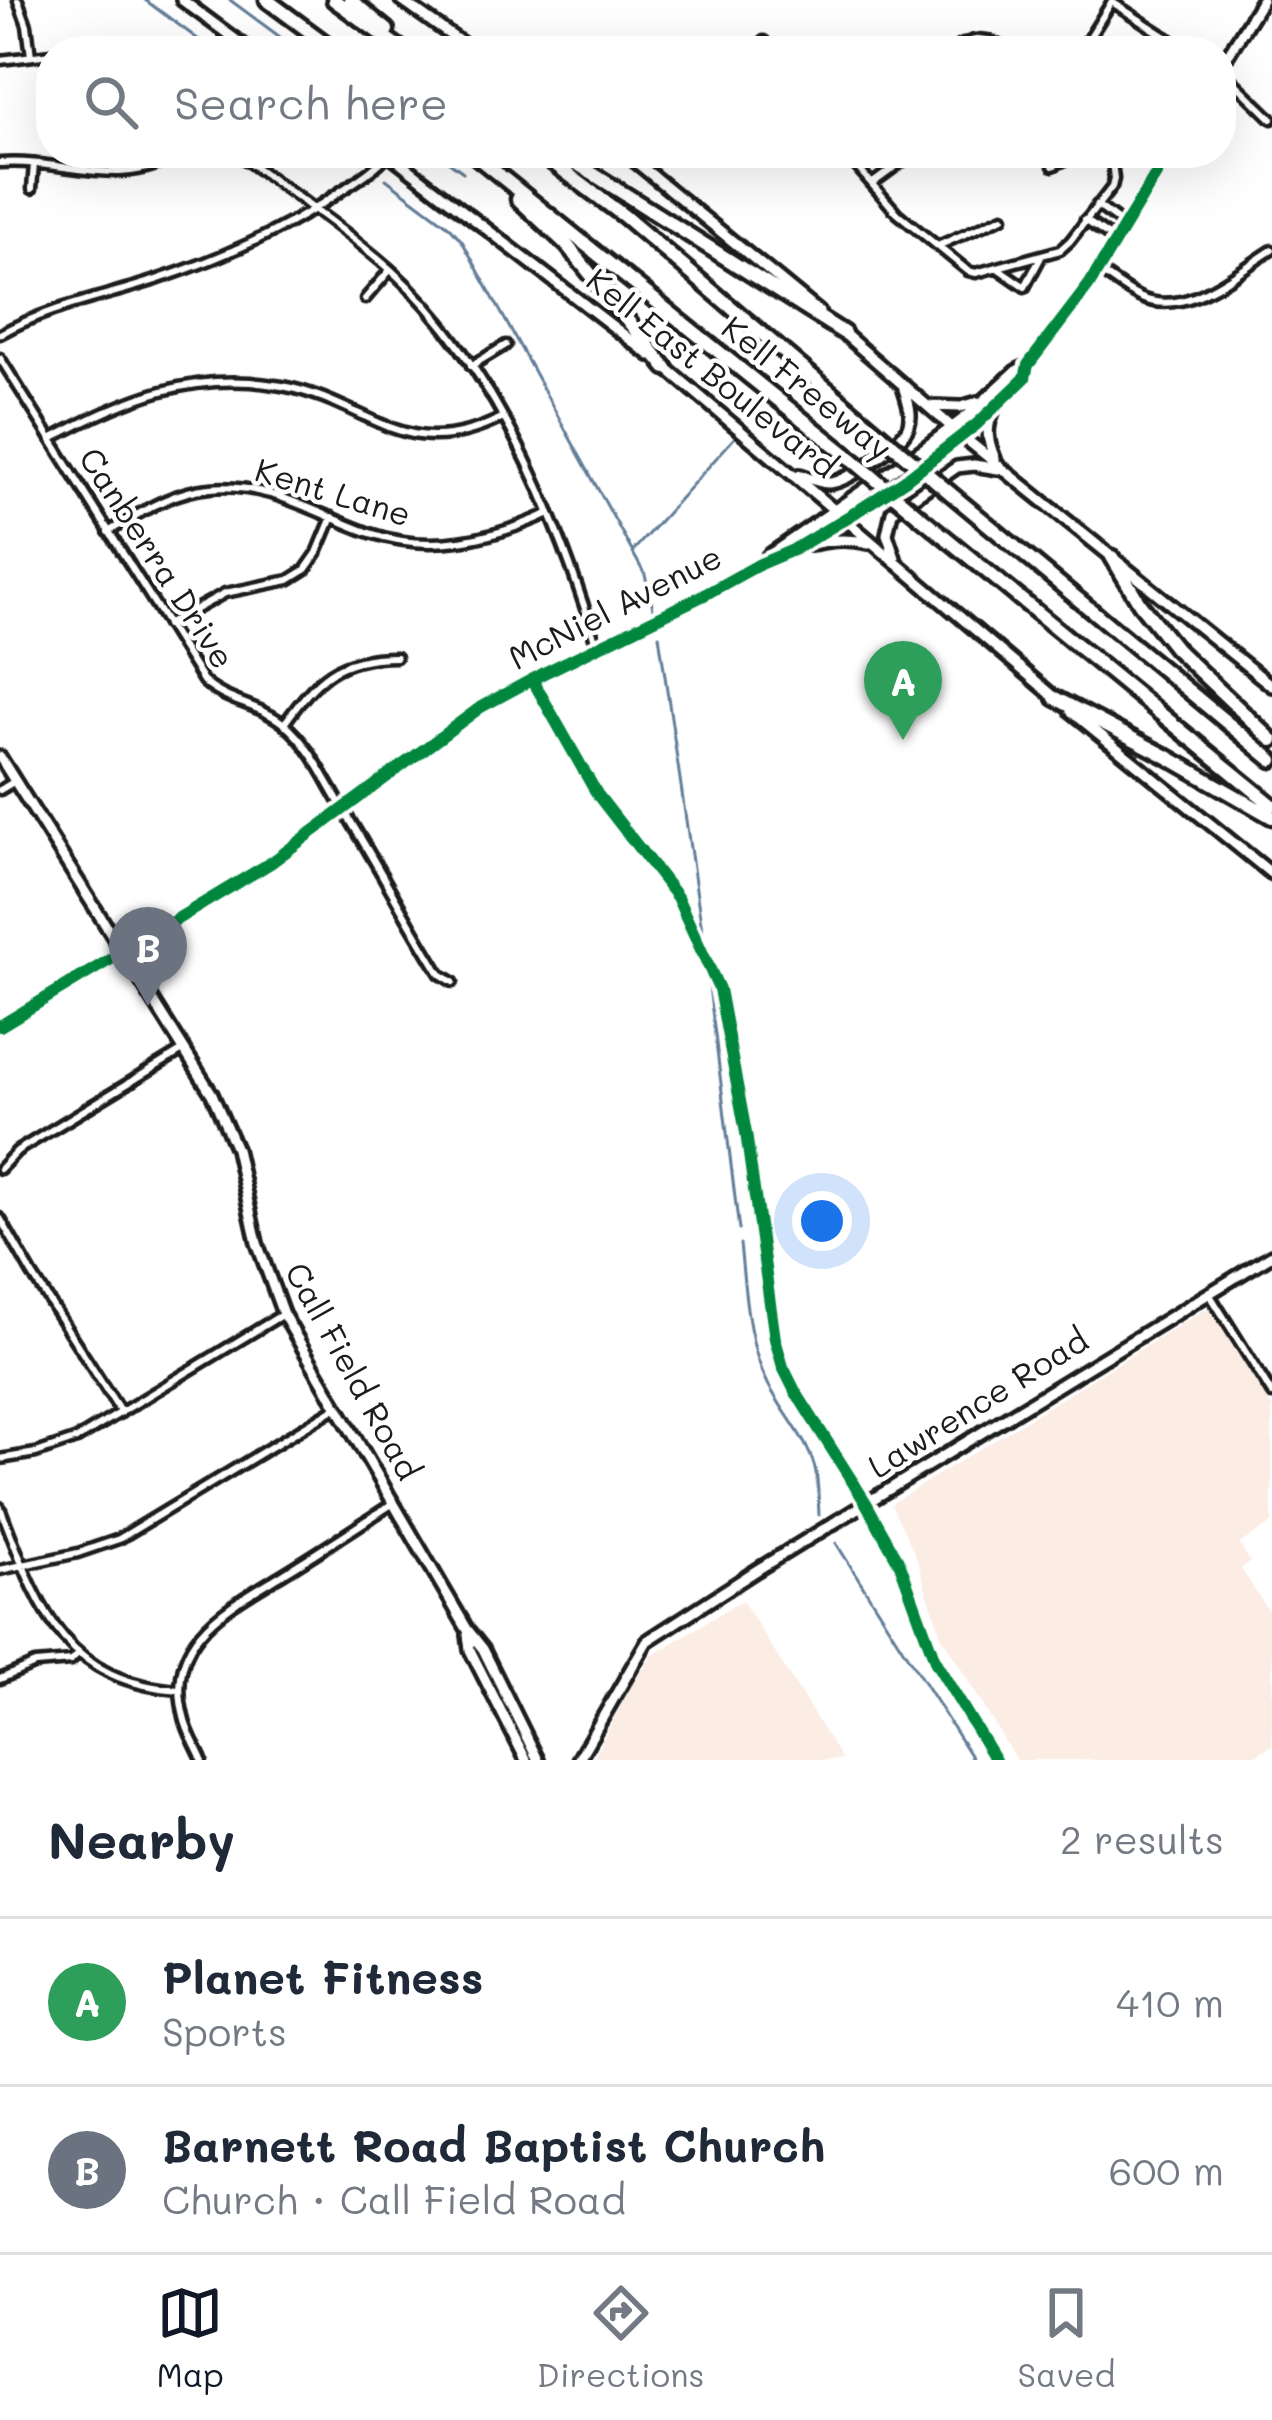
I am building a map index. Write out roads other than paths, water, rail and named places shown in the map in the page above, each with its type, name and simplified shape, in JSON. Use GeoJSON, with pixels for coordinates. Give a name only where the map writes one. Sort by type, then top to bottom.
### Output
{"type":"FeatureCollection","features":[{"type":"Feature","properties":{"kind":"highway"},"geometry":{"type":"LineString","coordinates":[[267,0],[316,36]]}},
{"type":"Feature","properties":{"kind":"highway"},"geometry":{"type":"LineString","coordinates":[[334,0],[386,36]]}},
{"type":"Feature","properties":{"kind":"highway"},"geometry":{"type":"LineString","coordinates":[[350,0],[390,36]]}},
{"type":"Feature","properties":{"kind":"highway"},"geometry":{"type":"LineString","coordinates":[[487,168],[567,245],[666,368]]}},
{"type":"Feature","properties":{"kind":"highway","name":"Kell Freeway"},"geometry":{"type":"LineString","coordinates":[[490,168],[848,455],[1272,805]]}},
{"type":"Feature","properties":{"kind":"highway","name":"Kell Freeway"},"geometry":{"type":"LineString","coordinates":[[560,168],[624,216],[1272,760]]}},
{"type":"Feature","properties":{"kind":"highway"},"geometry":{"type":"LineString","coordinates":[[584,168],[844,333]]}},
{"type":"Feature","properties":{"kind":"highway"},"geometry":{"type":"LineString","coordinates":[[1112,557],[1176,649],[1272,740]]}},
{"type":"Feature","properties":{"kind":"highway"},"geometry":{"type":"LineString","coordinates":[[1055,698],[1272,817]]}},
{"type":"Feature","properties":{"kind":"main road"},"geometry":{"type":"LineString","coordinates":[[182,0],[231,36]]}},
{"type":"Feature","properties":{"kind":"main road"},"geometry":{"type":"LineString","coordinates":[[401,0],[452,36]]}},
{"type":"Feature","properties":{"kind":"main road"},"geometry":{"type":"LineString","coordinates":[[1236,44],[1262,0]]}},
{"type":"Feature","properties":{"kind":"main road","name":"Kell East Boulevard"},"geometry":{"type":"LineString","coordinates":[[408,168],[666,368],[1055,698],[1272,874]]}},
{"type":"Feature","properties":{"kind":"main road"},"geometry":{"type":"LineString","coordinates":[[644,168],[952,428],[1272,686]]}},
{"type":"Feature","properties":{"kind":"main road","name":"McNiel Avenue"},"geometry":{"type":"LineString","coordinates":[[760,564],[952,428],[1028,365],[1098,270],[1160,168]]}},
{"type":"Feature","properties":{"kind":"main road","name":"McNiel Avenue"},"geometry":{"type":"LineString","coordinates":[[1,1023],[272,862],[467,716],[793,550],[846,518],[962,436],[1025,378],[1028,365]]}},
{"type":"Feature","properties":{"kind":"main road"},"geometry":{"type":"LineString","coordinates":[[790,471],[825,483],[854,475],[904,435],[910,406],[904,386]]}},
{"type":"Feature","properties":{"kind":"main road"},"geometry":{"type":"LineString","coordinates":[[926,405],[944,409],[983,400]]}},
{"type":"Feature","properties":{"kind":"main road"},"geometry":{"type":"LineString","coordinates":[[998,405],[987,429],[1000,467]]}},
{"type":"Feature","properties":{"kind":"main road"},"geometry":{"type":"LineString","coordinates":[[896,562],[887,534],[892,512],[957,466],[1000,467]]}},
{"type":"Feature","properties":{"kind":"main road"},"geometry":{"type":"LineString","coordinates":[[805,483],[815,508],[809,526]]}},
{"type":"Feature","properties":{"kind":"main road"},"geometry":{"type":"LineString","coordinates":[[793,550],[852,538],[876,544]]}},
{"type":"Feature","properties":{"kind":"main road"},"geometry":{"type":"LineString","coordinates":[[532,679],[597,794],[677,897],[718,989],[783,1367],[899,1564],[936,1664],[995,1760]]}},
{"type":"Feature","properties":{"kind":"main road","name":"Call Field Road"},"geometry":{"type":"LineString","coordinates":[[0,757],[186,1048],[236,1149],[256,1244],[283,1314],[467,1629],[484,1649],[538,1760]]}},
{"type":"Feature","properties":{"kind":"main road","name":"Lawrence Road"},"geometry":{"type":"LineString","coordinates":[[578,1760],[647,1641],[1272,1255]]}},
{"type":"Feature","properties":{"kind":"main road","name":"Call Field Road"},"geometry":{"type":"LineString","coordinates":[[467,1629],[470,1650],[526,1760]]}},
{"type":"Feature","properties":{"kind":"street"},"geometry":{"type":"LineString","coordinates":[[18,0],[31,56]]}},
{"type":"Feature","properties":{"kind":"street"},"geometry":{"type":"LineString","coordinates":[[1091,36],[1113,1],[1166,36]]}},
{"type":"Feature","properties":{"kind":"street"},"geometry":{"type":"LineString","coordinates":[[0,60],[36,56]]}},
{"type":"Feature","properties":{"kind":"street"},"geometry":{"type":"LineString","coordinates":[[1236,84],[1272,119]]}},
{"type":"Feature","properties":{"kind":"street"},"geometry":{"type":"LineString","coordinates":[[0,163],[34,164],[32,188]]}},
{"type":"Feature","properties":{"kind":"street"},"geometry":{"type":"LineString","coordinates":[[68,168],[120,174],[153,168]]}},
{"type":"Feature","properties":{"kind":"street"},"geometry":{"type":"LineString","coordinates":[[257,168],[390,270],[438,321],[471,366],[550,513],[597,647]]}},
{"type":"Feature","properties":{"kind":"street"},"geometry":{"type":"LineString","coordinates":[[0,334],[83,300],[196,266],[314,210],[374,168]]}},
{"type":"Feature","properties":{"kind":"street"},"geometry":{"type":"LineString","coordinates":[[858,168],[897,213],[968,271],[983,273],[1066,246],[1112,187],[1112,168]]}},
{"type":"Feature","properties":{"kind":"street"},"geometry":{"type":"LineString","coordinates":[[872,184],[894,168]]}},
{"type":"Feature","properties":{"kind":"street"},"geometry":{"type":"LineString","coordinates":[[1097,205],[1125,226]]}},
{"type":"Feature","properties":{"kind":"street"},"geometry":{"type":"LineString","coordinates":[[939,245],[1003,217]]}},
{"type":"Feature","properties":{"kind":"street"},"geometry":{"type":"LineString","coordinates":[[1084,220],[1116,241]]}},
{"type":"Feature","properties":{"kind":"street"},"geometry":{"type":"LineString","coordinates":[[1098,270],[1138,297],[1179,302],[1203,293],[1272,250]]}},
{"type":"Feature","properties":{"kind":"street"},"geometry":{"type":"LineString","coordinates":[[999,268],[1025,287],[1041,257]]}},
{"type":"Feature","properties":{"kind":"street"},"geometry":{"type":"LineString","coordinates":[[364,299],[390,270]]}},
{"type":"Feature","properties":{"kind":"street"},"geometry":{"type":"LineString","coordinates":[[471,366],[506,344]]}},
{"type":"Feature","properties":{"kind":"street","name":"Canberra Drive"},"geometry":{"type":"LineString","coordinates":[[0,358],[187,657],[221,696],[267,713],[302,743],[440,974],[453,982]]}},
{"type":"Feature","properties":{"kind":"street"},"geometry":{"type":"LineString","coordinates":[[51,440],[105,409],[210,381],[240,380],[310,393],[406,434],[457,435],[502,418]]}},
{"type":"Feature","properties":{"kind":"street","name":"Kent Lane"},"geometry":{"type":"LineString","coordinates":[[108,532],[177,494],[210,488],[276,494],[385,537],[428,543],[489,536],[550,513]]}},
{"type":"Feature","properties":{"kind":"street"},"geometry":{"type":"LineString","coordinates":[[167,625],[226,593],[289,580],[305,570],[332,517]]}},
{"type":"Feature","properties":{"kind":"street"},"geometry":{"type":"LineString","coordinates":[[284,724],[304,696],[337,669],[367,657],[396,657]]}},
{"type":"Feature","properties":{"kind":"street"},"geometry":{"type":"LineString","coordinates":[[0,790],[15,781]]}},
{"type":"Feature","properties":{"kind":"street"},"geometry":{"type":"LineString","coordinates":[[0,1168],[17,1151],[186,1048]]}},
{"type":"Feature","properties":{"kind":"street"},"geometry":{"type":"LineString","coordinates":[[0,1218],[121,1413]]}},
{"type":"Feature","properties":{"kind":"street"},"geometry":{"type":"LineString","coordinates":[[1209,1293],[1272,1394]]}},
{"type":"Feature","properties":{"kind":"street"},"geometry":{"type":"LineString","coordinates":[[0,1460],[66,1443],[283,1314]]}},
{"type":"Feature","properties":{"kind":"street"},"geometry":{"type":"LineString","coordinates":[[0,1570],[119,1539],[337,1407]]}},
{"type":"Feature","properties":{"kind":"street"},"geometry":{"type":"LineString","coordinates":[[202,1760],[185,1724],[180,1690],[191,1645],[212,1618],[394,1503]]}},
{"type":"Feature","properties":{"kind":"street"},"geometry":{"type":"LineString","coordinates":[[0,1507],[43,1610],[78,1654],[112,1676],[180,1690]]}},
{"type":"Feature","properties":{"kind":"street"},"geometry":{"type":"LineString","coordinates":[[0,1679],[35,1664],[71,1661],[78,1654]]}},
{"type":"Feature","properties":{"kind":"waterway"},"geometry":{"type":"LineString","coordinates":[[145,0],[194,36]]}},
{"type":"Feature","properties":{"kind":"waterway"},"geometry":{"type":"LineString","coordinates":[[230,0],[279,36]]}},
{"type":"Feature","properties":{"kind":"waterway"},"geometry":{"type":"LineString","coordinates":[[458,168],[463,172]]}},
{"type":"Feature","properties":{"kind":"waterway"},"geometry":{"type":"LineString","coordinates":[[386,179],[462,241],[645,575],[653,608]]}},
{"type":"Feature","properties":{"kind":"waterway"},"geometry":{"type":"LineString","coordinates":[[633,551],[736,436]]}},
{"type":"Feature","properties":{"kind":"waterway"},"geometry":{"type":"LineString","coordinates":[[659,635],[703,937]]}},
{"type":"Feature","properties":{"kind":"waterway"},"geometry":{"type":"LineString","coordinates":[[708,978],[739,1230]]}},
{"type":"Feature","properties":{"kind":"waterway"},"geometry":{"type":"LineString","coordinates":[[740,1244],[755,1351],[768,1384],[811,1457],[819,1515]]}},
{"type":"Feature","properties":{"kind":"waterway"},"geometry":{"type":"LineString","coordinates":[[836,1543],[973,1760]]}},
{"type":"Feature","properties":{"kind":"place","name":"Planet Fitness"},"geometry":{"type":"Point","coordinates":[903,740]}},
{"type":"Feature","properties":{"kind":"place","name":"Barnett Road Baptist Church"},"geometry":{"type":"Point","coordinates":[148,1006]}}]}
